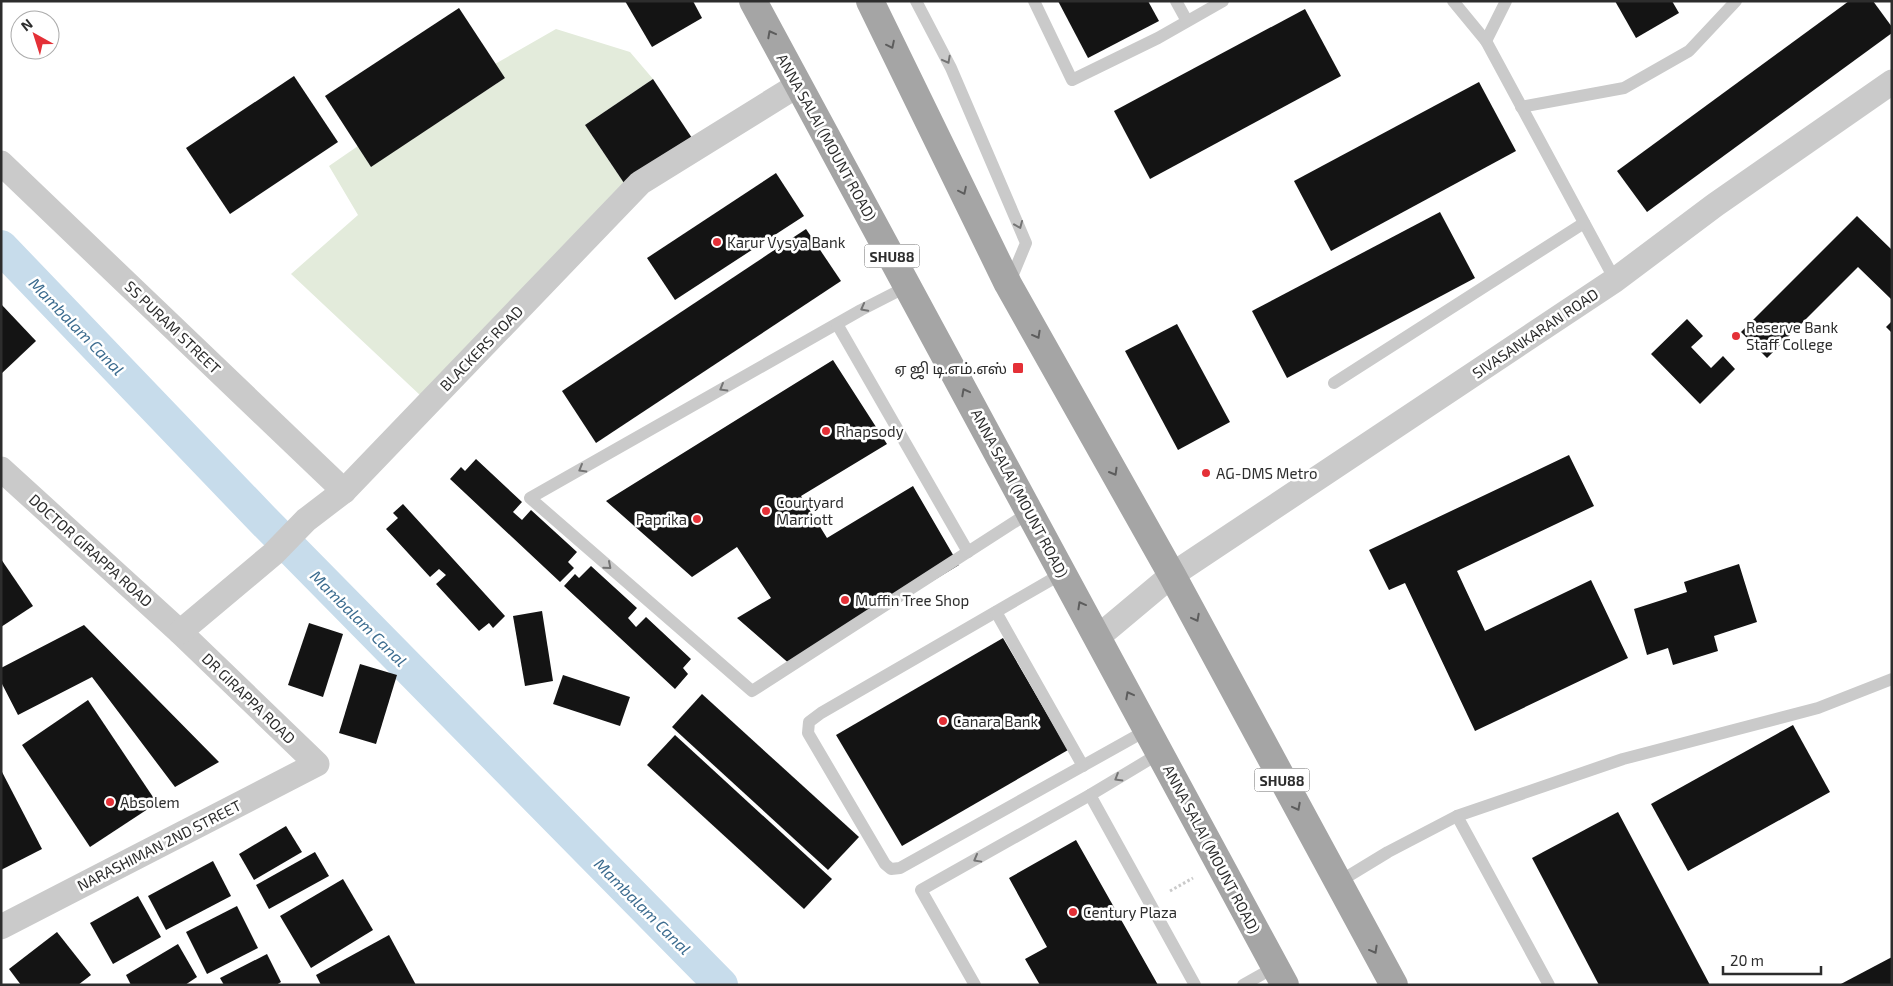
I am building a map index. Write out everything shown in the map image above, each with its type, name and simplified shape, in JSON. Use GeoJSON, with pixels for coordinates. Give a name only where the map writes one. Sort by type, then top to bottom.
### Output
{"type":"FeatureCollection","features":[{"type":"Feature","properties":{"kind":"main road","name":"ANNA SALAI (MOUNT ROAD)"},"geometry":{"type":"LineString","coordinates":[[753,1],[1280,976]]}},
{"type":"Feature","properties":{"kind":"main road","name":"SHU88"},"geometry":{"type":"LineString","coordinates":[[870,1],[1008,284],[1172,575],[1337,883],[1394,985]]}},
{"type":"Feature","properties":{"kind":"street","name":"SIVASANKARAN ROAD"},"geometry":{"type":"LineString","coordinates":[[1098,637],[1172,575],[1615,280],[1715,205],[1892,82]]}},
{"type":"Feature","properties":{"kind":"street","name":"BLACKERS ROAD"},"geometry":{"type":"LineString","coordinates":[[180,632],[273,554],[306,520],[344,491],[640,183],[798,85]]}},
{"type":"Feature","properties":{"kind":"street","name":"SS PURAM STREET"},"geometry":{"type":"LineString","coordinates":[[1,163],[344,491]]}},
{"type":"Feature","properties":{"kind":"street","name":"DOCTOR GIRAPPA ROAD"},"geometry":{"type":"LineString","coordinates":[[1,469],[180,632]]}},
{"type":"Feature","properties":{"kind":"street","name":"DR GIRAPPA ROAD"},"geometry":{"type":"LineString","coordinates":[[180,632],[317,764]]}},
{"type":"Feature","properties":{"kind":"street","name":"NARASHIMAN 2ND STREET"},"geometry":{"type":"LineString","coordinates":[[1,927],[317,764]]}},
{"type":"Feature","properties":{"kind":"lane"},"geometry":{"type":"LineString","coordinates":[[916,1],[951,68],[1026,243],[1008,284]]}},
{"type":"Feature","properties":{"kind":"lane"},"geometry":{"type":"LineString","coordinates":[[1034,1],[1072,80],[1158,38],[1223,1]]}},
{"type":"Feature","properties":{"kind":"lane"},"geometry":{"type":"LineString","coordinates":[[1176,1],[1187,21]]}},
{"type":"Feature","properties":{"kind":"lane"},"geometry":{"type":"LineString","coordinates":[[1453,1],[1486,41],[1615,280]]}},
{"type":"Feature","properties":{"kind":"lane"},"geometry":{"type":"LineString","coordinates":[[1486,41],[1506,1]]}},
{"type":"Feature","properties":{"kind":"lane"},"geometry":{"type":"LineString","coordinates":[[1521,107],[1624,88],[1689,50],[1736,1]]}},
{"type":"Feature","properties":{"kind":"lane"},"geometry":{"type":"LineString","coordinates":[[1334,383],[1584,223]]}},
{"type":"Feature","properties":{"kind":"lane"},"geometry":{"type":"LineString","coordinates":[[908,286],[836,324],[530,498],[752,691],[1030,512]]}},
{"type":"Feature","properties":{"kind":"lane"},"geometry":{"type":"LineString","coordinates":[[836,324],[968,552]]}},
{"type":"Feature","properties":{"kind":"lane"},"geometry":{"type":"LineString","coordinates":[[1063,573],[821,713],[809,722],[808,733],[885,864],[891,869],[900,868],[1083,766],[1154,742]]}},
{"type":"Feature","properties":{"kind":"lane"},"geometry":{"type":"LineString","coordinates":[[996,612],[1083,766]]}},
{"type":"Feature","properties":{"kind":"lane"},"geometry":{"type":"LineString","coordinates":[[1337,883],[1388,852],[1457,816],[1623,759],[1818,708],[1892,679]]}},
{"type":"Feature","properties":{"kind":"lane"},"geometry":{"type":"LineString","coordinates":[[975,985],[921,890],[1090,795],[1154,742]]}},
{"type":"Feature","properties":{"kind":"lane"},"geometry":{"type":"LineString","coordinates":[[1090,795],[1195,985]]}},
{"type":"Feature","properties":{"kind":"lane"},"geometry":{"type":"LineString","coordinates":[[1457,816],[1549,985]]}},
{"type":"Feature","properties":{"kind":"lane"},"geometry":{"type":"LineString","coordinates":[[1243,985],[1280,976]]}},
{"type":"Feature","properties":{"kind":"path"},"geometry":{"type":"LineString","coordinates":[[1149,902],[1220,864]]}},
{"type":"Feature","properties":{"kind":"green space"},"geometry":{"type":"Polygon","coordinates":[[[556,29],[630,52],[653,79],[585,125],[626,186],[421,396],[291,274],[358,215],[329,166],[358,146],[379,161],[505,78],[495,64],[556,29]]]}},
{"type":"Feature","properties":{"kind":"building"},"geometry":{"type":"Polygon","coordinates":[[[625,1],[693,1],[702,18],[652,47],[625,1]]]}},
{"type":"Feature","properties":{"kind":"building"},"geometry":{"type":"Polygon","coordinates":[[[1058,1],[1148,1],[1159,21],[1088,58],[1058,1]]]}},
{"type":"Feature","properties":{"kind":"building"},"geometry":{"type":"Polygon","coordinates":[[[1615,1],[1672,1],[1679,13],[1636,38],[1615,1]]]}},
{"type":"Feature","properties":{"kind":"building"},"geometry":{"type":"Polygon","coordinates":[[[1849,1],[1873,1],[1892,27],[1892,33],[1647,212],[1617,171],[1849,1]]]}},
{"type":"Feature","properties":{"kind":"building"},"geometry":{"type":"Polygon","coordinates":[[[459,8],[505,78],[371,167],[325,96],[459,8]]]}},
{"type":"Feature","properties":{"kind":"building"},"geometry":{"type":"Polygon","coordinates":[[[1305,9],[1341,76],[1150,179],[1114,111],[1305,9]]]}},
{"type":"Feature","properties":{"kind":"building"},"geometry":{"type":"Polygon","coordinates":[[[294,76],[338,142],[230,214],[186,148],[294,76]]]}},
{"type":"Feature","properties":{"kind":"building"},"geometry":{"type":"Polygon","coordinates":[[[653,79],[694,141],[626,186],[585,125],[653,79]]]}},
{"type":"Feature","properties":{"kind":"building"},"geometry":{"type":"Polygon","coordinates":[[[1479,82],[1516,151],[1331,251],[1294,181],[1479,82]]]}},
{"type":"Feature","properties":{"kind":"building"},"geometry":{"type":"Polygon","coordinates":[[[776,173],[804,216],[675,300],[647,258],[776,173]]]}},
{"type":"Feature","properties":{"kind":"building"},"geometry":{"type":"Polygon","coordinates":[[[1440,212],[1475,278],[1287,378],[1252,311],[1440,212]]]}},
{"type":"Feature","properties":{"kind":"building"},"geometry":{"type":"Polygon","coordinates":[[[1857,216],[1892,250],[1892,300],[1858,267],[1767,358],[1741,332],[1857,216]]]}},
{"type":"Feature","properties":{"kind":"building"},"geometry":{"type":"Polygon","coordinates":[[[806,229],[841,281],[596,443],[562,391],[806,229]]]}},
{"type":"Feature","properties":{"kind":"building"},"geometry":{"type":"Polygon","coordinates":[[[1,304],[36,341],[1,374],[1,304]]]}},
{"type":"Feature","properties":{"kind":"building"},"geometry":{"type":"Polygon","coordinates":[[[1687,319],[1703,336],[1691,347],[1711,368],[1723,356],[1735,369],[1700,404],[1651,354],[1687,319]]]}},
{"type":"Feature","properties":{"kind":"building"},"geometry":{"type":"Polygon","coordinates":[[[1892,321],[1892,333],[1886,327],[1892,321]]]}},
{"type":"Feature","properties":{"kind":"building"},"geometry":{"type":"Polygon","coordinates":[[[1177,324],[1230,422],[1178,450],[1125,351],[1177,324]]]}},
{"type":"Feature","properties":{"kind":"building"},"geometry":{"type":"Polygon","coordinates":[[[833,360],[887,444],[801,496],[827,538],[913,486],[959,565],[792,666],[737,618],[771,598],[737,547],[692,577],[606,501],[833,360]]]}},
{"type":"Feature","properties":{"kind":"building"},"geometry":{"type":"Polygon","coordinates":[[[1569,455],[1594,506],[1457,571],[1485,631],[1591,580],[1628,658],[1475,731],[1405,583],[1389,590],[1369,550],[1569,455]]]}},
{"type":"Feature","properties":{"kind":"building"},"geometry":{"type":"Polygon","coordinates":[[[476,459],[522,502],[513,512],[522,520],[531,510],[577,552],[568,562],[574,568],[560,582],[450,479],[461,467],[465,471],[476,459]]]}},
{"type":"Feature","properties":{"kind":"building"},"geometry":{"type":"Polygon","coordinates":[[[403,504],[505,616],[493,628],[489,623],[479,631],[436,584],[446,575],[439,569],[430,577],[386,529],[398,518],[393,513],[403,504]]]}},
{"type":"Feature","properties":{"kind":"building"},"geometry":{"type":"Polygon","coordinates":[[[1,559],[33,606],[1,627],[1,559]]]}},
{"type":"Feature","properties":{"kind":"building"},"geometry":{"type":"Polygon","coordinates":[[[1739,564],[1757,622],[1714,636],[1718,651],[1673,665],[1668,648],[1647,655],[1634,609],[1687,592],[1684,582],[1739,564]]]}},
{"type":"Feature","properties":{"kind":"building"},"geometry":{"type":"Polygon","coordinates":[[[591,566],[637,608],[628,618],[636,627],[646,617],[691,659],[683,668],[688,674],[675,689],[564,586],[575,574],[579,578],[591,566]]]}},
{"type":"Feature","properties":{"kind":"building"},"geometry":{"type":"Polygon","coordinates":[[[542,611],[553,681],[525,686],[513,616],[542,611]]]}},
{"type":"Feature","properties":{"kind":"building"},"geometry":{"type":"Polygon","coordinates":[[[309,623],[343,634],[323,697],[288,685],[309,623]]]}},
{"type":"Feature","properties":{"kind":"building"},"geometry":{"type":"Polygon","coordinates":[[[84,625],[219,762],[175,787],[92,677],[18,715],[1,682],[1,668],[84,625]]]}},
{"type":"Feature","properties":{"kind":"building"},"geometry":{"type":"Polygon","coordinates":[[[1003,638],[1068,750],[902,846],[836,735],[1003,638]]]}},
{"type":"Feature","properties":{"kind":"building"},"geometry":{"type":"Polygon","coordinates":[[[360,664],[397,675],[376,744],[339,733],[360,664]]]}},
{"type":"Feature","properties":{"kind":"building"},"geometry":{"type":"Polygon","coordinates":[[[563,675],[630,697],[620,726],[553,704],[563,675]]]}},
{"type":"Feature","properties":{"kind":"building"},"geometry":{"type":"Polygon","coordinates":[[[702,694],[859,837],[828,870],[672,727],[702,694]]]}},
{"type":"Feature","properties":{"kind":"building"},"geometry":{"type":"Polygon","coordinates":[[[88,700],[157,803],[90,847],[22,745],[88,700]]]}},
{"type":"Feature","properties":{"kind":"building"},"geometry":{"type":"Polygon","coordinates":[[[1793,725],[1830,792],[1688,871],[1651,804],[1793,725]]]}},
{"type":"Feature","properties":{"kind":"building"},"geometry":{"type":"Polygon","coordinates":[[[675,735],[832,879],[804,909],[647,765],[675,735]]]}},
{"type":"Feature","properties":{"kind":"building"},"geometry":{"type":"Polygon","coordinates":[[[1,770],[42,849],[1,870],[1,770]]]}},
{"type":"Feature","properties":{"kind":"building"},"geometry":{"type":"Polygon","coordinates":[[[1618,812],[1710,985],[1599,985],[1532,858],[1618,812]]]}},
{"type":"Feature","properties":{"kind":"building"},"geometry":{"type":"Polygon","coordinates":[[[286,826],[302,852],[254,880],[239,854],[286,826]]]}},
{"type":"Feature","properties":{"kind":"building","name":"Century Plaza"},"geometry":{"type":"Polygon","coordinates":[[[1076,840],[1158,985],[1040,985],[1025,959],[1047,947],[1009,878],[1076,840]]]}},
{"type":"Feature","properties":{"kind":"building"},"geometry":{"type":"Polygon","coordinates":[[[315,852],[329,876],[269,909],[256,885],[315,852]]]}},
{"type":"Feature","properties":{"kind":"building"},"geometry":{"type":"Polygon","coordinates":[[[213,861],[231,896],[166,930],[148,896],[213,861]]]}},
{"type":"Feature","properties":{"kind":"building"},"geometry":{"type":"Polygon","coordinates":[[[343,879],[373,930],[311,968],[280,916],[343,879]]]}},
{"type":"Feature","properties":{"kind":"building"},"geometry":{"type":"Polygon","coordinates":[[[138,896],[161,937],[113,964],[90,923],[138,896]]]}},
{"type":"Feature","properties":{"kind":"building"},"geometry":{"type":"Polygon","coordinates":[[[237,906],[258,948],[207,974],[186,932],[237,906]]]}},
{"type":"Feature","properties":{"kind":"building"},"geometry":{"type":"Polygon","coordinates":[[[57,932],[91,975],[78,985],[21,985],[9,969],[57,932]]]}},
{"type":"Feature","properties":{"kind":"building"},"geometry":{"type":"Polygon","coordinates":[[[389,935],[416,985],[321,985],[316,975],[389,935]]]}},
{"type":"Feature","properties":{"kind":"building"},"geometry":{"type":"Polygon","coordinates":[[[178,944],[197,977],[185,985],[131,985],[126,975],[178,944]]]}},
{"type":"Feature","properties":{"kind":"building"},"geometry":{"type":"Polygon","coordinates":[[[267,954],[281,982],[276,985],[224,985],[220,978],[267,954]]]}},
{"type":"Feature","properties":{"kind":"building"},"geometry":{"type":"Polygon","coordinates":[[[1892,957],[1892,985],[1839,985],[1892,957]]]}},
{"type":"Feature","properties":{"kind":"waterway","name":"Mambalam Canal"},"geometry":{"type":"LineString","coordinates":[[1,247],[262,519],[721,985]]}},
{"type":"Feature","properties":{"kind":"place","name":"Karur Vysya Bank"},"geometry":{"type":"Point","coordinates":[717,242]}},
{"type":"Feature","properties":{"kind":"place","name":"Reserve Bank Staff College"},"geometry":{"type":"Point","coordinates":[1736,336]}},
{"type":"Feature","properties":{"kind":"place","name":"ஏ ஜி டி.எம்.எஸ்"},"geometry":{"type":"Point","coordinates":[1018,368]}},
{"type":"Feature","properties":{"kind":"place","name":"Rhapsody"},"geometry":{"type":"Point","coordinates":[826,431]}},
{"type":"Feature","properties":{"kind":"place","name":"AG-DMS Metro"},"geometry":{"type":"Point","coordinates":[1206,473]}},
{"type":"Feature","properties":{"kind":"place","name":"Courtyard Marriott"},"geometry":{"type":"Point","coordinates":[766,511]}},
{"type":"Feature","properties":{"kind":"place","name":"Paprika"},"geometry":{"type":"Point","coordinates":[697,519]}},
{"type":"Feature","properties":{"kind":"place","name":"Muffin Tree Shop"},"geometry":{"type":"Point","coordinates":[845,600]}},
{"type":"Feature","properties":{"kind":"place","name":"Canara Bank"},"geometry":{"type":"Point","coordinates":[943,721]}},
{"type":"Feature","properties":{"kind":"place","name":"Absolem"},"geometry":{"type":"Point","coordinates":[110,802]}},
{"type":"Feature","properties":{"kind":"place","name":"Century Plaza"},"geometry":{"type":"Point","coordinates":[1073,912]}}]}
